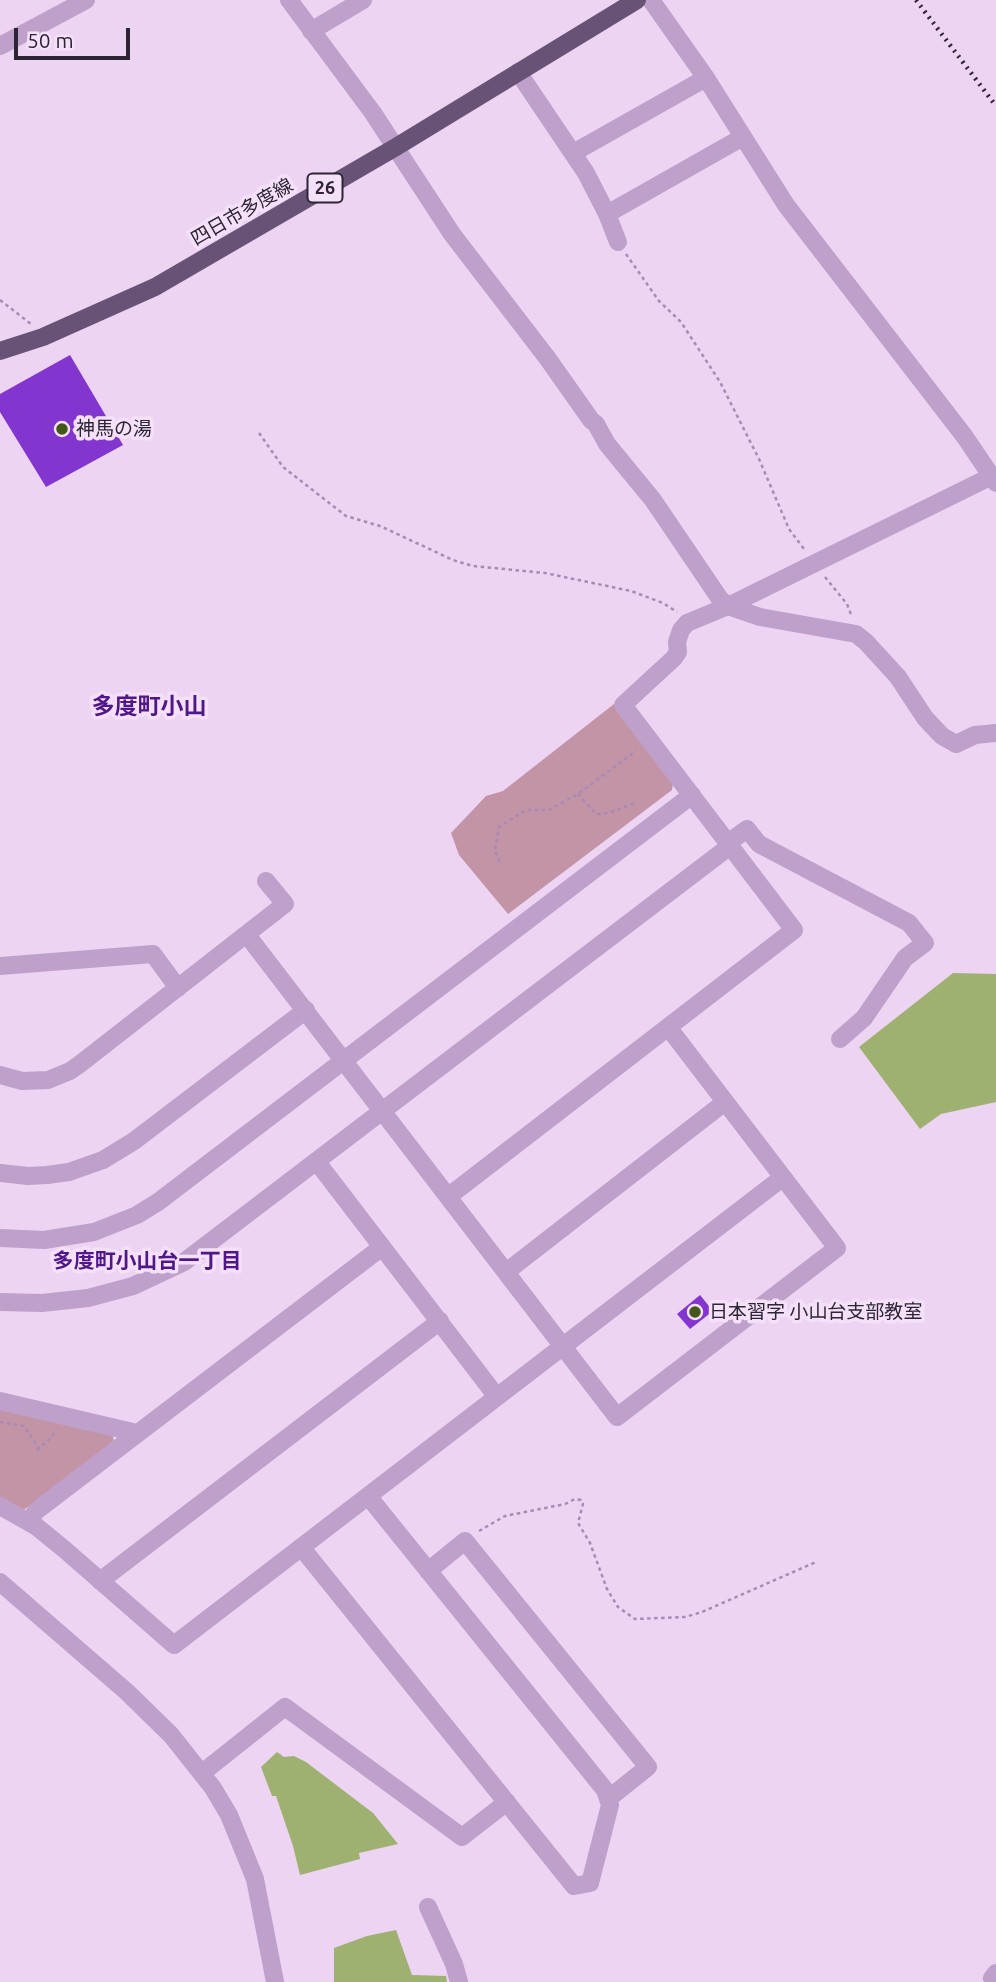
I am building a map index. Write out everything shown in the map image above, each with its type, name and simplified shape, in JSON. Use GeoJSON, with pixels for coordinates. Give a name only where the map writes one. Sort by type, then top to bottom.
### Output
{"type":"FeatureCollection","features":[{"type":"Feature","properties":{"kind":"main road","name":"四日市多度線"},"geometry":{"type":"LineString","coordinates":[[0,351],[43,337],[155,287],[396,147],[637,0]]}},
{"type":"Feature","properties":{"kind":"street"},"geometry":{"type":"LineString","coordinates":[[0,46],[86,0]]}},
{"type":"Feature","properties":{"kind":"street"},"geometry":{"type":"LineString","coordinates":[[289,0],[373,113],[452,234],[596,424],[607,444],[653,500],[720,599],[728,606],[760,617],[856,634],[898,677],[925,718],[942,736],[956,744],[975,735],[996,733]]}},
{"type":"Feature","properties":{"kind":"street"},"geometry":{"type":"LineString","coordinates":[[311,32],[363,0]]}},
{"type":"Feature","properties":{"kind":"street"},"geometry":{"type":"LineString","coordinates":[[449,1196],[794,930],[623,705],[674,658],[678,652],[677,642],[681,630],[687,623],[994,480],[786,205],[706,78],[651,0]]}},
{"type":"Feature","properties":{"kind":"street"},"geometry":{"type":"LineString","coordinates":[[518,72],[586,173],[618,242]]}},
{"type":"Feature","properties":{"kind":"street"},"geometry":{"type":"LineString","coordinates":[[573,153],[706,78]]}},
{"type":"Feature","properties":{"kind":"street"},"geometry":{"type":"LineString","coordinates":[[607,214],[743,137]]}},
{"type":"Feature","properties":{"kind":"street"},"geometry":{"type":"LineString","coordinates":[[0,1238],[22,1240],[70,1237],[94,1232],[137,1215],[158,1202],[692,795]]}},
{"type":"Feature","properties":{"kind":"street"},"geometry":{"type":"LineString","coordinates":[[0,1302],[42,1303],[88,1298],[133,1286],[157,1276],[198,1252],[747,829],[759,844],[909,923],[925,943],[905,958],[864,1018],[840,1039]]}},
{"type":"Feature","properties":{"kind":"street"},"geometry":{"type":"LineString","coordinates":[[0,1075],[35,1081],[48,1080],[70,1071],[285,904],[267,881]]}},
{"type":"Feature","properties":{"kind":"street"},"geometry":{"type":"LineString","coordinates":[[247,934],[617,1417],[836,1248],[668,1027]]}},
{"type":"Feature","properties":{"kind":"street"},"geometry":{"type":"LineString","coordinates":[[0,966],[153,954],[177,988]]}},
{"type":"Feature","properties":{"kind":"street"},"geometry":{"type":"LineString","coordinates":[[0,1172],[28,1176],[47,1175],[78,1170],[103,1160],[134,1141],[306,1010]]}},
{"type":"Feature","properties":{"kind":"street"},"geometry":{"type":"LineString","coordinates":[[506,1272],[725,1102]]}},
{"type":"Feature","properties":{"kind":"street"},"geometry":{"type":"LineString","coordinates":[[317,1162],[497,1397]]}},
{"type":"Feature","properties":{"kind":"street"},"geometry":{"type":"LineString","coordinates":[[0,1506],[29,1522],[64,1549],[174,1645],[782,1178]]}},
{"type":"Feature","properties":{"kind":"street"},"geometry":{"type":"LineString","coordinates":[[29,1522],[36,1511],[382,1247]]}},
{"type":"Feature","properties":{"kind":"street"},"geometry":{"type":"LineString","coordinates":[[100,1581],[440,1321]]}},
{"type":"Feature","properties":{"kind":"street"},"geometry":{"type":"LineString","coordinates":[[0,1401],[137,1433]]}},
{"type":"Feature","properties":{"kind":"street"},"geometry":{"type":"LineString","coordinates":[[300,1547],[574,1886],[590,1883],[610,1805],[605,1790],[368,1496]]}},
{"type":"Feature","properties":{"kind":"street"},"geometry":{"type":"LineString","coordinates":[[428,1571],[465,1541],[648,1767],[608,1799]]}},
{"type":"Feature","properties":{"kind":"street"},"geometry":{"type":"LineString","coordinates":[[0,1582],[127,1692],[171,1734],[202,1773],[229,1815],[255,1879],[275,1982]]}},
{"type":"Feature","properties":{"kind":"street"},"geometry":{"type":"LineString","coordinates":[[202,1773],[285,1707],[462,1837],[507,1802]]}},
{"type":"Feature","properties":{"kind":"street"},"geometry":{"type":"LineString","coordinates":[[428,1907],[454,1964],[459,1982]]}},
{"type":"Feature","properties":{"kind":"street"},"geometry":{"type":"LineString","coordinates":[[995,1982],[992,1978],[996,1973]]}},
{"type":"Feature","properties":{"kind":"path"},"geometry":{"type":"LineString","coordinates":[[618,242],[659,301],[681,323],[720,382],[759,459],[789,529],[847,604],[856,634]]}},
{"type":"Feature","properties":{"kind":"path"},"geometry":{"type":"LineString","coordinates":[[0,300],[35,330]]}},
{"type":"Feature","properties":{"kind":"path"},"geometry":{"type":"LineString","coordinates":[[259,433],[283,467],[346,516],[380,526],[453,560],[473,566],[545,573],[631,591],[674,609],[687,623]]}},
{"type":"Feature","properties":{"kind":"path"},"geometry":{"type":"LineString","coordinates":[[500,862],[495,851],[499,827],[526,810],[549,810],[579,794],[650,741]]}},
{"type":"Feature","properties":{"kind":"path"},"geometry":{"type":"LineString","coordinates":[[579,794],[596,814],[609,813],[635,803]]}},
{"type":"Feature","properties":{"kind":"path"},"geometry":{"type":"LineString","coordinates":[[0,1422],[24,1426],[38,1449],[52,1437],[57,1422]]}},
{"type":"Feature","properties":{"kind":"path"},"geometry":{"type":"LineString","coordinates":[[465,1541],[505,1516],[565,1504],[575,1499],[581,1500],[583,1504],[578,1523],[590,1543],[607,1589],[618,1607],[635,1619],[685,1617],[702,1612],[756,1591],[817,1562]]}},
{"type":"Feature","properties":{"kind":"shaded area"},"geometry":{"type":"Polygon","coordinates":[[[614,704],[673,783],[672,790],[508,914],[459,855],[451,833],[486,796],[503,791],[614,704]]]}},
{"type":"Feature","properties":{"kind":"shaded area"},"geometry":{"type":"Polygon","coordinates":[[[953,973],[996,974],[996,1102],[941,1114],[920,1129],[859,1047],[953,973]]]}},
{"type":"Feature","properties":{"kind":"shaded area"},"geometry":{"type":"Polygon","coordinates":[[[0,1408],[113,1436],[114,1442],[21,1512],[0,1499],[0,1408]]]}},
{"type":"Feature","properties":{"kind":"shaded area"},"geometry":{"type":"Polygon","coordinates":[[[277,1752],[284,1757],[294,1756],[306,1762],[373,1813],[398,1844],[359,1853],[360,1859],[300,1875],[276,1796],[272,1796],[261,1767],[277,1752]]]}},
{"type":"Feature","properties":{"kind":"shaded area"},"geometry":{"type":"Polygon","coordinates":[[[396,1930],[412,1975],[446,1976],[447,1982],[334,1982],[334,1948],[367,1936],[396,1930]]]}},
{"type":"Feature","properties":{"kind":"building","name":"神馬の湯"},"geometry":{"type":"Polygon","coordinates":[[[70,355],[123,445],[46,487],[0,412],[0,394],[70,355]]]}},
{"type":"Feature","properties":{"kind":"building","name":"日本習字 小山台支部教室"},"geometry":{"type":"Polygon","coordinates":[[[700,1295],[713,1311],[690,1329],[677,1314],[700,1295]]]}},
{"type":"Feature","properties":{"kind":"railway"},"geometry":{"type":"LineString","coordinates":[[916,0],[996,106]]}},
{"type":"Feature","properties":{"kind":"place","name":"神馬の湯"},"geometry":{"type":"Point","coordinates":[62,429]}},
{"type":"Feature","properties":{"kind":"place","name":"日本習字 小山台支部教室"},"geometry":{"type":"Point","coordinates":[695,1312]}},
{"type":"Feature","properties":{"kind":"district","name":"多度町小山"},"geometry":{"type":"Point","coordinates":[149,706]}},
{"type":"Feature","properties":{"kind":"district","name":"多度町小山台一丁目"},"geometry":{"type":"Point","coordinates":[147,1261]}}]}
